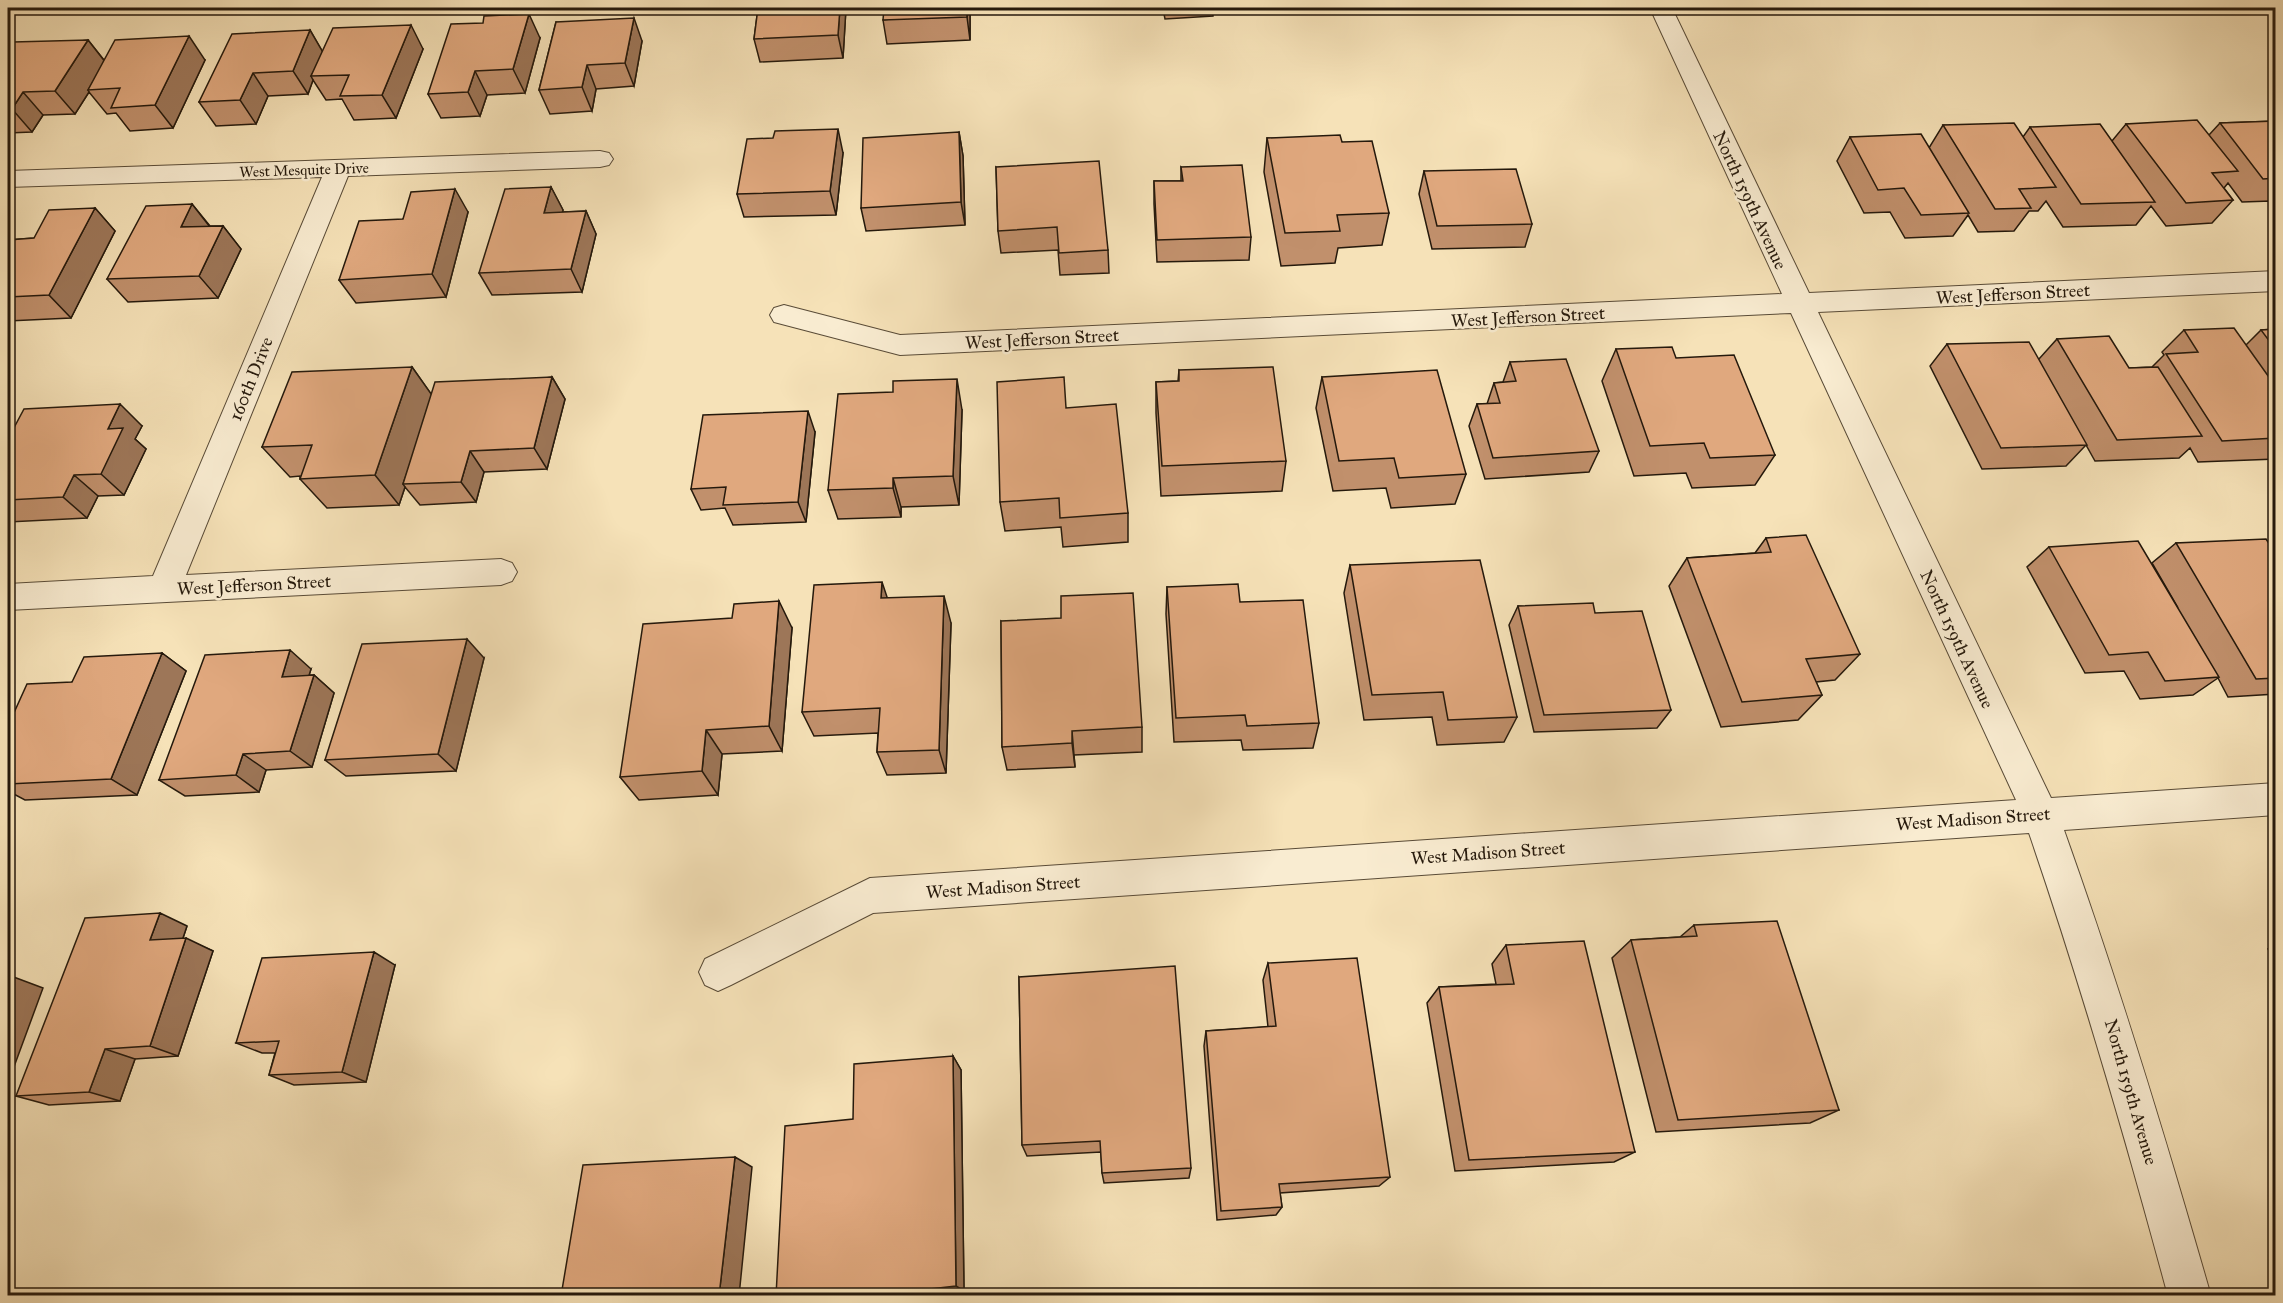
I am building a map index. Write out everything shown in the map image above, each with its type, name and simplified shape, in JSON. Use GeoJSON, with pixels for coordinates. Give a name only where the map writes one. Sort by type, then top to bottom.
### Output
{"type":"FeatureCollection","features":[{"type":"Feature","properties":{"kind":"street","name":"North 159th Avenue"},"geometry":{"type":"LineString","coordinates":[[1661,8],[2040,814],[2091,958],[2139,1114],[2190,1296]]}},
{"type":"Feature","properties":{"kind":"street","name":"West Mesquite Drive"},"geometry":{"type":"LineString","coordinates":[[8,179],[600,159]]}},
{"type":"Feature","properties":{"kind":"street","name":"160th Drive"},"geometry":{"type":"LineString","coordinates":[[164,589],[338,169]]}},
{"type":"Feature","properties":{"kind":"street","name":"West Jefferson Street"},"geometry":{"type":"LineString","coordinates":[[784,315],[900,345],[2276,281]]}},
{"type":"Feature","properties":{"kind":"street","name":"West Jefferson Street"},"geometry":{"type":"LineString","coordinates":[[8,597],[501,572]]}},
{"type":"Feature","properties":{"kind":"street","name":"West Madison Street"},"geometry":{"type":"LineString","coordinates":[[718,972],[870,896],[2276,799]]}},
{"type":"Feature","properties":{"kind":"building"},"geometry":{"type":"Polygon","coordinates":[[[758,8],[840,8],[838,35],[754,39],[758,8]]]}},
{"type":"Feature","properties":{"kind":"building"},"geometry":{"type":"Polygon","coordinates":[[[884,8],[967,8],[967,17],[883,20],[884,8]]]}},
{"type":"Feature","properties":{"kind":"building"},"geometry":{"type":"Polygon","coordinates":[[[529,14],[513,69],[475,71],[468,92],[428,94],[451,24],[483,23],[484,16],[529,14]]]}},
{"type":"Feature","properties":{"kind":"building"},"geometry":{"type":"Polygon","coordinates":[[[634,18],[625,63],[587,65],[582,87],[539,90],[556,22],[634,18]]]}},
{"type":"Feature","properties":{"kind":"building"},"geometry":{"type":"Polygon","coordinates":[[[411,25],[382,95],[340,96],[349,75],[311,76],[333,28],[411,25]]]}},
{"type":"Feature","properties":{"kind":"building"},"geometry":{"type":"Polygon","coordinates":[[[310,30],[293,71],[253,73],[240,100],[199,102],[232,34],[310,30]]]}},
{"type":"Feature","properties":{"kind":"building"},"geometry":{"type":"Polygon","coordinates":[[[189,36],[155,105],[111,108],[120,88],[88,90],[115,40],[189,36]]]}},
{"type":"Feature","properties":{"kind":"building"},"geometry":{"type":"Polygon","coordinates":[[[88,40],[55,91],[23,92],[12,109],[8,109],[8,50],[13,42],[88,40]]]}},
{"type":"Feature","properties":{"kind":"building"},"geometry":{"type":"Polygon","coordinates":[[[2197,120],[2238,171],[2212,173],[2233,200],[2186,203],[2126,124],[2197,120]]]}},
{"type":"Feature","properties":{"kind":"building"},"geometry":{"type":"Polygon","coordinates":[[[2276,121],[2276,178],[2263,179],[2220,123],[2276,121]]]}},
{"type":"Feature","properties":{"kind":"building"},"geometry":{"type":"Polygon","coordinates":[[[2014,123],[2056,187],[2019,189],[2031,208],[1995,209],[1943,125],[2014,123]]]}},
{"type":"Feature","properties":{"kind":"building"},"geometry":{"type":"Polygon","coordinates":[[[2100,124],[2155,202],[2081,204],[2030,127],[2100,124]]]}},
{"type":"Feature","properties":{"kind":"building"},"geometry":{"type":"Polygon","coordinates":[[[838,129],[830,191],[737,194],[747,139],[773,138],[775,131],[838,129]]]}},
{"type":"Feature","properties":{"kind":"building"},"geometry":{"type":"Polygon","coordinates":[[[959,132],[961,202],[861,208],[863,138],[959,132]]]}},
{"type":"Feature","properties":{"kind":"building"},"geometry":{"type":"Polygon","coordinates":[[[1921,134],[1969,213],[1921,215],[1904,188],[1878,190],[1850,137],[1921,134]]]}},
{"type":"Feature","properties":{"kind":"building"},"geometry":{"type":"Polygon","coordinates":[[[1340,135],[1342,142],[1372,141],[1389,213],[1337,215],[1340,231],[1285,233],[1267,138],[1340,135]]]}},
{"type":"Feature","properties":{"kind":"building"},"geometry":{"type":"Polygon","coordinates":[[[1099,161],[1108,250],[1059,253],[1057,227],[998,231],[996,167],[1099,161]]]}},
{"type":"Feature","properties":{"kind":"building"},"geometry":{"type":"Polygon","coordinates":[[[1242,165],[1251,237],[1157,240],[1154,181],[1183,181],[1181,167],[1242,165]]]}},
{"type":"Feature","properties":{"kind":"building"},"geometry":{"type":"Polygon","coordinates":[[[1516,169],[1532,224],[1437,226],[1424,171],[1516,169]]]}},
{"type":"Feature","properties":{"kind":"building"},"geometry":{"type":"Polygon","coordinates":[[[551,187],[544,213],[586,211],[571,269],[479,273],[505,189],[551,187]]]}},
{"type":"Feature","properties":{"kind":"building"},"geometry":{"type":"Polygon","coordinates":[[[455,189],[432,274],[339,280],[359,221],[403,219],[411,192],[455,189]]]}},
{"type":"Feature","properties":{"kind":"building"},"geometry":{"type":"Polygon","coordinates":[[[192,204],[181,227],[223,226],[199,276],[107,279],[146,206],[192,204]]]}},
{"type":"Feature","properties":{"kind":"building"},"geometry":{"type":"Polygon","coordinates":[[[95,208],[49,295],[8,297],[8,240],[34,238],[49,210],[95,208]]]}},
{"type":"Feature","properties":{"kind":"building"},"geometry":{"type":"Polygon","coordinates":[[[2234,328],[2276,387],[2276,438],[2222,441],[2166,354],[2198,352],[2184,330],[2234,328]]]}},
{"type":"Feature","properties":{"kind":"building"},"geometry":{"type":"Polygon","coordinates":[[[2276,329],[2276,350],[2261,330],[2276,329]]]}},
{"type":"Feature","properties":{"kind":"building"},"geometry":{"type":"Polygon","coordinates":[[[2109,336],[2129,368],[2158,367],[2202,436],[2117,440],[2057,339],[2109,336]]]}},
{"type":"Feature","properties":{"kind":"building"},"geometry":{"type":"Polygon","coordinates":[[[2029,342],[2087,445],[2001,448],[1947,344],[2029,342]]]}},
{"type":"Feature","properties":{"kind":"building"},"geometry":{"type":"Polygon","coordinates":[[[1672,347],[1676,358],[1734,355],[1775,455],[1710,458],[1704,443],[1650,446],[1616,349],[1672,347]]]}},
{"type":"Feature","properties":{"kind":"building"},"geometry":{"type":"Polygon","coordinates":[[[1566,359],[1599,451],[1493,458],[1477,404],[1500,403],[1494,383],[1516,381],[1510,362],[1566,359]]]}},
{"type":"Feature","properties":{"kind":"building"},"geometry":{"type":"Polygon","coordinates":[[[412,367],[375,475],[300,479],[312,445],[262,447],[292,372],[412,367]]]}},
{"type":"Feature","properties":{"kind":"building"},"geometry":{"type":"Polygon","coordinates":[[[1273,367],[1286,461],[1162,466],[1156,382],[1179,381],[1179,370],[1273,367]]]}},
{"type":"Feature","properties":{"kind":"building"},"geometry":{"type":"Polygon","coordinates":[[[1437,370],[1466,474],[1399,478],[1394,458],[1339,461],[1322,377],[1437,370]]]}},
{"type":"Feature","properties":{"kind":"building"},"geometry":{"type":"Polygon","coordinates":[[[552,377],[534,448],[470,451],[461,482],[403,484],[435,382],[552,377]]]}},
{"type":"Feature","properties":{"kind":"building"},"geometry":{"type":"Polygon","coordinates":[[[1064,377],[1066,408],[1116,404],[1128,513],[1060,518],[1059,498],[1000,502],[997,382],[1064,377]]]}},
{"type":"Feature","properties":{"kind":"building"},"geometry":{"type":"Polygon","coordinates":[[[957,379],[953,476],[893,478],[893,488],[828,490],[838,394],[893,392],[893,381],[957,379]]]}},
{"type":"Feature","properties":{"kind":"building"},"geometry":{"type":"Polygon","coordinates":[[[120,404],[108,429],[123,428],[101,474],[74,475],[63,497],[8,500],[8,439],[24,409],[120,404]]]}},
{"type":"Feature","properties":{"kind":"building"},"geometry":{"type":"Polygon","coordinates":[[[808,411],[798,502],[723,505],[726,487],[691,489],[703,415],[808,411]]]}},
{"type":"Feature","properties":{"kind":"building"},"geometry":{"type":"Polygon","coordinates":[[[1806,535],[1860,654],[1806,659],[1822,695],[1742,702],[1687,558],[1771,552],[1766,538],[1806,535]]]}},
{"type":"Feature","properties":{"kind":"building"},"geometry":{"type":"Polygon","coordinates":[[[2266,539],[2276,554],[2276,678],[2256,679],[2176,543],[2266,539]]]}},
{"type":"Feature","properties":{"kind":"building"},"geometry":{"type":"Polygon","coordinates":[[[2138,541],[2219,677],[2165,681],[2148,652],[2109,655],[2049,547],[2138,541]]]}},
{"type":"Feature","properties":{"kind":"building"},"geometry":{"type":"Polygon","coordinates":[[[1480,560],[1517,717],[1448,720],[1443,692],[1372,695],[1350,565],[1480,560]]]}},
{"type":"Feature","properties":{"kind":"building"},"geometry":{"type":"Polygon","coordinates":[[[882,582],[881,598],[944,596],[939,750],[877,752],[880,708],[802,712],[814,585],[882,582]]]}},
{"type":"Feature","properties":{"kind":"building"},"geometry":{"type":"Polygon","coordinates":[[[1238,584],[1240,602],[1303,600],[1319,723],[1247,726],[1245,715],[1176,718],[1167,587],[1238,584]]]}},
{"type":"Feature","properties":{"kind":"building"},"geometry":{"type":"Polygon","coordinates":[[[1133,593],[1142,727],[1072,731],[1072,743],[1002,747],[1001,621],[1061,618],[1061,596],[1133,593]]]}},
{"type":"Feature","properties":{"kind":"building"},"geometry":{"type":"Polygon","coordinates":[[[779,601],[769,726],[706,730],[702,771],[620,777],[643,624],[732,618],[734,604],[779,601]]]}},
{"type":"Feature","properties":{"kind":"building"},"geometry":{"type":"Polygon","coordinates":[[[1593,603],[1595,613],[1642,611],[1671,710],[1544,715],[1518,606],[1593,603]]]}},
{"type":"Feature","properties":{"kind":"building"},"geometry":{"type":"Polygon","coordinates":[[[467,639],[438,754],[325,760],[362,644],[467,639]]]}},
{"type":"Feature","properties":{"kind":"building"},"geometry":{"type":"Polygon","coordinates":[[[290,650],[282,677],[314,675],[290,751],[243,754],[236,775],[159,780],[205,655],[290,650]]]}},
{"type":"Feature","properties":{"kind":"building"},"geometry":{"type":"Polygon","coordinates":[[[162,653],[111,779],[8,784],[10,753],[8,753],[8,726],[27,684],[72,682],[84,657],[162,653]]]}},
{"type":"Feature","properties":{"kind":"building"},"geometry":{"type":"Polygon","coordinates":[[[160,913],[150,940],[186,938],[150,1046],[105,1049],[89,1092],[16,1096],[85,918],[160,913]]]}},
{"type":"Feature","properties":{"kind":"building"},"geometry":{"type":"Polygon","coordinates":[[[1777,921],[1839,1110],[1678,1120],[1631,940],[1697,936],[1694,925],[1777,921]]]}},
{"type":"Feature","properties":{"kind":"building"},"geometry":{"type":"Polygon","coordinates":[[[1584,941],[1635,1152],[1469,1160],[1439,987],[1514,984],[1506,945],[1584,941]]]}},
{"type":"Feature","properties":{"kind":"building"},"geometry":{"type":"Polygon","coordinates":[[[374,952],[342,1072],[269,1075],[279,1041],[236,1043],[262,958],[374,952]]]}},
{"type":"Feature","properties":{"kind":"building"},"geometry":{"type":"Polygon","coordinates":[[[1357,958],[1390,1177],[1279,1184],[1282,1207],[1221,1211],[1206,1031],[1276,1026],[1268,963],[1357,958]]]}},
{"type":"Feature","properties":{"kind":"building"},"geometry":{"type":"Polygon","coordinates":[[[1175,966],[1191,1168],[1102,1173],[1100,1141],[1022,1145],[1019,977],[1175,966]]]}},
{"type":"Feature","properties":{"kind":"building"},"geometry":{"type":"Polygon","coordinates":[[[953,1056],[956,1286],[869,1296],[776,1296],[785,1126],[853,1119],[854,1064],[953,1056]]]}},
{"type":"Feature","properties":{"kind":"building"},"geometry":{"type":"Polygon","coordinates":[[[735,1157],[719,1296],[561,1296],[583,1165],[735,1157]]]}}]}
